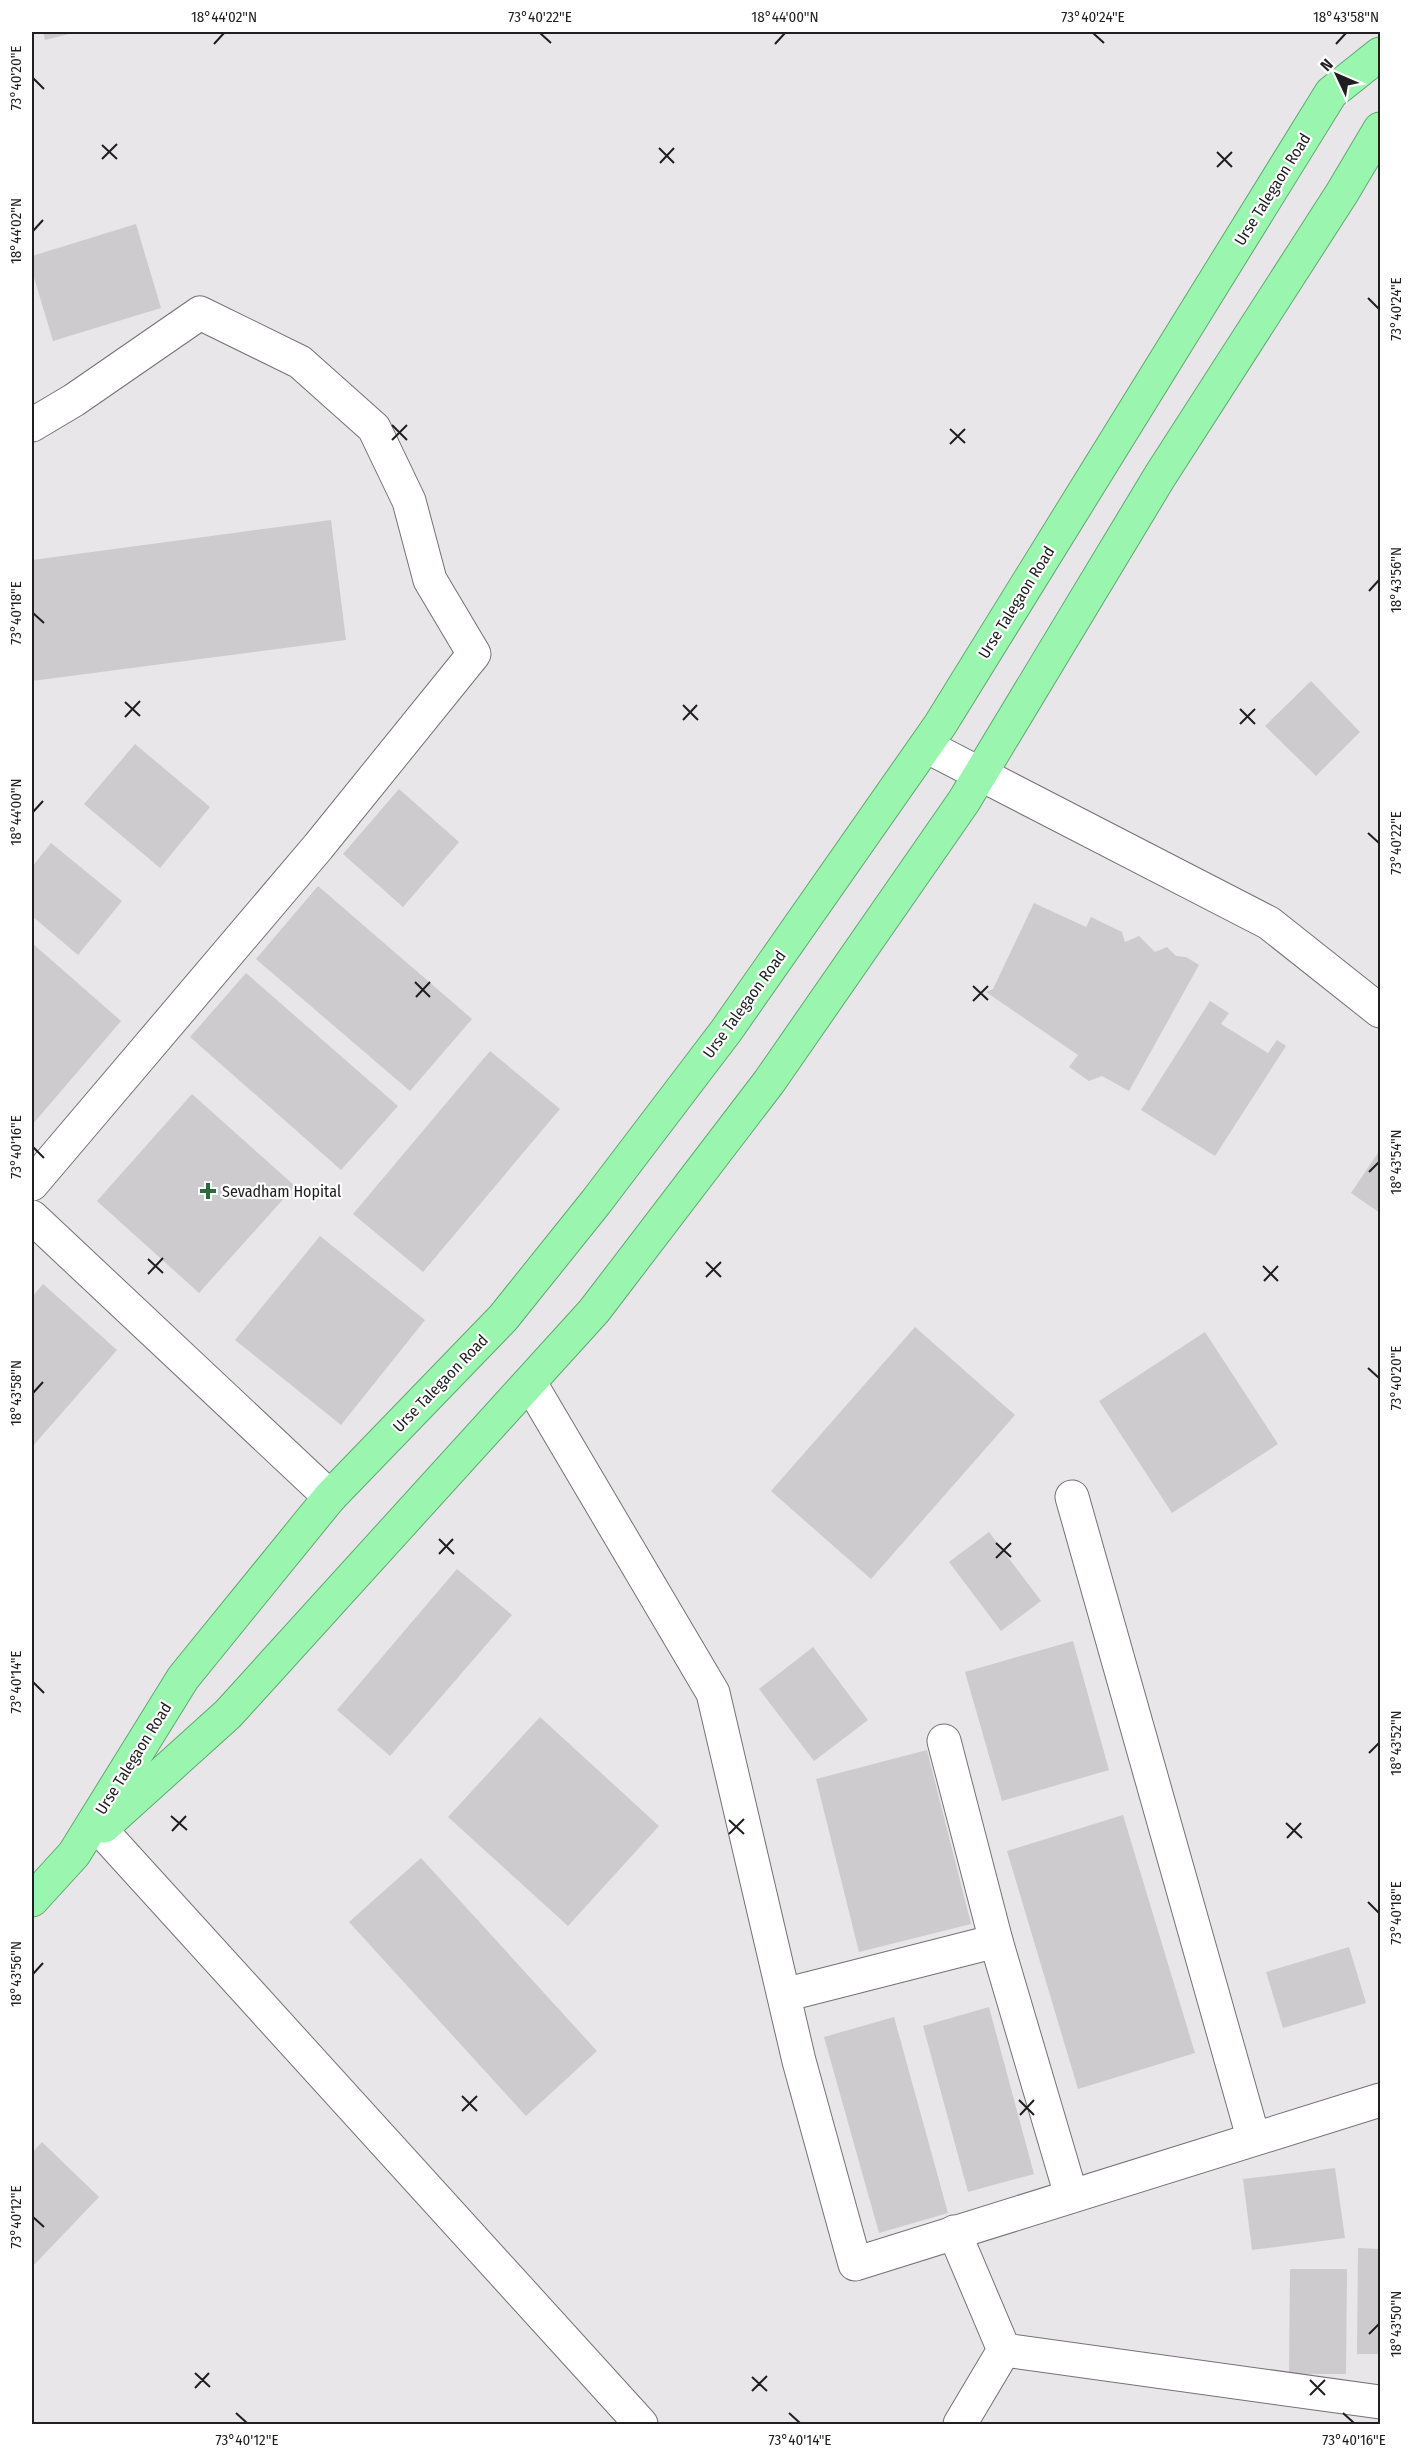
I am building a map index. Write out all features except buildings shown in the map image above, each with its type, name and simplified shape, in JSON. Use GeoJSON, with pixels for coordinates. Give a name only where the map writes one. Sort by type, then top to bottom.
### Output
{"type":"FeatureCollection","features":[{"type":"Feature","properties":{"kind":"highway","name":"Urse Talegaon Road"},"geometry":{"type":"LineString","coordinates":[[32,1900],[74,1854],[183,1678],[330,1497],[503,1318],[596,1202],[726,1031],[926,746],[1331,93],[1380,54]]}},
{"type":"Feature","properties":{"kind":"highway"},"geometry":{"type":"LineString","coordinates":[[74,1854],[228,1714],[530,1383],[594,1311],[770,1082],[981,773],[1160,476],[1342,193],[1380,129]]}},
{"type":"Feature","properties":{"kind":"street"},"geometry":{"type":"LineString","coordinates":[[32,425],[74,400],[200,313],[300,362],[374,428],[409,501],[430,580],[474,654],[318,847],[32,1184]]}},
{"type":"Feature","properties":{"kind":"street"},"geometry":{"type":"LineString","coordinates":[[926,746],[1269,923],[1380,1011]]}},
{"type":"Feature","properties":{"kind":"street"},"geometry":{"type":"LineString","coordinates":[[32,1217],[330,1497]]}},
{"type":"Feature","properties":{"kind":"street"},"geometry":{"type":"LineString","coordinates":[[530,1383],[713,1693],[784,1995],[855,2264],[1380,2100]]}},
{"type":"Feature","properties":{"kind":"street"},"geometry":{"type":"LineString","coordinates":[[1072,1497],[1253,2138]]}},
{"type":"Feature","properties":{"kind":"street"},"geometry":{"type":"LineString","coordinates":[[944,1741],[996,1941],[1071,2195]]}},
{"type":"Feature","properties":{"kind":"street"},"geometry":{"type":"LineString","coordinates":[[100,1829],[641,2424]]}},
{"type":"Feature","properties":{"kind":"street"},"geometry":{"type":"LineString","coordinates":[[784,1995],[996,1941]]}},
{"type":"Feature","properties":{"kind":"street"},"geometry":{"type":"LineString","coordinates":[[954,2232],[1004,2350]]}},
{"type":"Feature","properties":{"kind":"street"},"geometry":{"type":"LineString","coordinates":[[1004,2350],[1380,2402]]}},
{"type":"Feature","properties":{"kind":"street"},"geometry":{"type":"LineString","coordinates":[[960,2424],[1004,2350]]}},
{"type":"Feature","properties":{"kind":"place","name":"Sevadham Hopital"},"geometry":{"type":"Point","coordinates":[208,1191]}}]}
